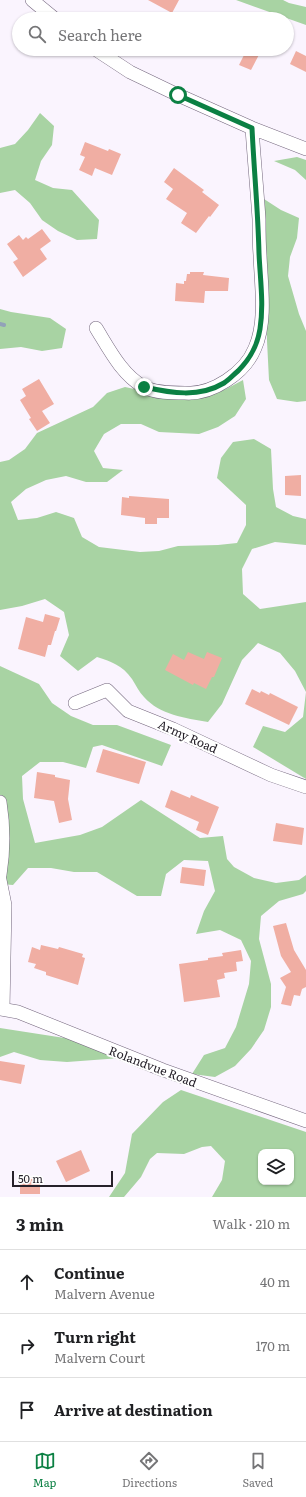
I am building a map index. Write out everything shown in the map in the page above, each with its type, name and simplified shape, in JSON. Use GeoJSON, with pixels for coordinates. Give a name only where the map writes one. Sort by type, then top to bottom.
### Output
{"type":"FeatureCollection","features":[{"type":"Feature","properties":{"kind":"street"},"geometry":{"type":"LineString","coordinates":[[32,0],[47,12]]}},
{"type":"Feature","properties":{"kind":"street"},"geometry":{"type":"LineString","coordinates":[[106,56],[130,72],[252,128],[306,149]]}},
{"type":"Feature","properties":{"kind":"street"},"geometry":{"type":"LineString","coordinates":[[96,328],[116,359],[130,376],[144,387],[168,393],[189,394],[210,389],[224,383],[248,361],[255,348],[260,329],[262,301],[259,219],[252,128]]}},
{"type":"Feature","properties":{"kind":"street","name":"Army Road"},"geometry":{"type":"LineString","coordinates":[[75,703],[107,690],[128,711],[173,729],[271,775],[306,787]]}},
{"type":"Feature","properties":{"kind":"street"},"geometry":{"type":"LineString","coordinates":[[0,802],[3,817],[4,852],[0,875]]}},
{"type":"Feature","properties":{"kind":"street"},"geometry":{"type":"LineString","coordinates":[[0,880],[5,905],[1,1009]]}},
{"type":"Feature","properties":{"kind":"street","name":"Rolandvue Road"},"geometry":{"type":"LineString","coordinates":[[1,1009],[18,1012],[163,1070],[306,1121]]}},
{"type":"Feature","properties":{"kind":"green space"},"geometry":{"type":"Polygon","coordinates":[[[236,0],[283,0],[306,7],[306,25],[294,21],[294,12],[270,12],[236,0]]]}},
{"type":"Feature","properties":{"kind":"green space"},"geometry":{"type":"Polygon","coordinates":[[[40,113],[54,126],[52,145],[41,161],[35,180],[53,188],[72,190],[99,220],[97,239],[77,240],[58,231],[42,220],[30,203],[15,190],[0,193],[0,148],[15,144],[28,130],[40,113]]]}},
{"type":"Feature","properties":{"kind":"green space"},"geometry":{"type":"Polygon","coordinates":[[[297,157],[306,160],[306,180],[295,170],[274,161],[297,157]]]}},
{"type":"Feature","properties":{"kind":"green space"},"geometry":{"type":"Polygon","coordinates":[[[264,199],[281,210],[299,218],[297,238],[290,257],[288,276],[299,314],[306,331],[306,401],[297,402],[277,399],[269,380],[264,199]]]}},
{"type":"Feature","properties":{"kind":"green space"},"geometry":{"type":"Polygon","coordinates":[[[0,309],[50,318],[66,329],[62,348],[42,351],[21,347],[0,349],[0,309]]]}},
{"type":"Feature","properties":{"kind":"green space"},"geometry":{"type":"Polygon","coordinates":[[[243,380],[246,399],[235,416],[218,427],[199,434],[159,432],[141,424],[121,424],[104,434],[94,451],[103,468],[123,470],[107,482],[86,482],[66,476],[46,480],[26,489],[11,502],[18,520],[37,518],[56,512],[74,518],[82,537],[99,547],[140,552],[159,551],[178,546],[237,543],[246,525],[246,505],[217,478],[221,458],[233,442],[254,439],[271,449],[273,489],[276,507],[293,516],[306,519],[306,545],[275,542],[252,549],[242,569],[243,594],[260,609],[306,602],[306,692],[295,671],[280,653],[258,643],[242,660],[222,704],[208,722],[173,715],[158,708],[142,695],[132,679],[124,670],[97,657],[78,671],[60,656],[69,635],[64,612],[45,599],[22,606],[0,610],[0,462],[9,460],[25,449],[37,433],[93,407],[107,393],[125,387],[144,391],[207,395],[226,389],[243,380]]]}},
{"type":"Feature","properties":{"kind":"green space"},"geometry":{"type":"Polygon","coordinates":[[[0,666],[39,684],[52,703],[71,716],[93,725],[117,725],[171,745],[162,766],[102,745],[93,747],[86,768],[63,762],[40,762],[22,776],[23,799],[35,843],[80,835],[102,827],[141,800],[200,838],[223,836],[227,859],[234,867],[254,878],[276,883],[299,880],[306,875],[306,891],[303,894],[279,901],[261,916],[259,939],[271,984],[271,1007],[264,1030],[251,1049],[235,1066],[215,1077],[192,1074],[204,1055],[225,1048],[236,1027],[249,984],[251,961],[241,940],[220,930],[196,934],[204,911],[215,891],[208,861],[184,860],[166,874],[161,896],[137,896],[97,872],[74,872],[51,868],[28,868],[13,885],[0,884],[0,666]]]}},
{"type":"Feature","properties":{"kind":"green space"},"geometry":{"type":"Polygon","coordinates":[[[306,692],[306,779],[253,747],[263,726],[285,732],[303,717],[306,692]]]}},
{"type":"Feature","properties":{"kind":"green space"},"geometry":{"type":"Polygon","coordinates":[[[0,1028],[71,1039],[121,1058],[67,1062],[40,1060],[14,1052],[0,1057],[0,1028]]]}},
{"type":"Feature","properties":{"kind":"green space"},"geometry":{"type":"Polygon","coordinates":[[[181,1090],[306,1132],[306,1197],[212,1197],[222,1180],[225,1161],[211,1146],[202,1147],[184,1154],[157,1153],[150,1159],[141,1177],[124,1197],[109,1197],[125,1173],[132,1134],[163,1102],[181,1090]]]}},
{"type":"Feature","properties":{"kind":"building"},"geometry":{"type":"Polygon","coordinates":[[[148,0],[179,0],[173,12],[148,0]]]}},
{"type":"Feature","properties":{"kind":"building"},"geometry":{"type":"Polygon","coordinates":[[[296,51],[306,56],[306,72],[290,64],[296,51]]]}},
{"type":"Feature","properties":{"kind":"building"},"geometry":{"type":"Polygon","coordinates":[[[244,56],[258,56],[251,70],[239,65],[244,56]]]}},
{"type":"Feature","properties":{"kind":"building"},"geometry":{"type":"Polygon","coordinates":[[[85,142],[108,151],[109,149],[121,154],[112,175],[95,168],[92,176],[79,170],[85,157],[80,155],[85,142]]]}},
{"type":"Feature","properties":{"kind":"building"},"geometry":{"type":"Polygon","coordinates":[[[174,168],[204,190],[202,192],[219,205],[196,233],[181,223],[187,213],[166,199],[173,189],[164,182],[174,168]]]}},
{"type":"Feature","properties":{"kind":"building"},"geometry":{"type":"Polygon","coordinates":[[[42,229],[51,241],[40,249],[47,259],[23,277],[13,262],[18,259],[7,244],[19,235],[23,240],[26,237],[28,239],[42,229]]]}},
{"type":"Feature","properties":{"kind":"building"},"geometry":{"type":"Polygon","coordinates":[[[190,272],[204,272],[203,275],[229,278],[228,291],[205,291],[204,303],[175,301],[176,283],[184,284],[187,274],[190,274],[190,272]]]}},
{"type":"Feature","properties":{"kind":"building"},"geometry":{"type":"Polygon","coordinates":[[[39,379],[54,404],[42,411],[50,423],[37,431],[29,419],[31,418],[20,400],[26,396],[22,389],[39,379]]]}},
{"type":"Feature","properties":{"kind":"building"},"geometry":{"type":"Polygon","coordinates":[[[301,475],[301,496],[285,495],[285,476],[301,475]]]}},
{"type":"Feature","properties":{"kind":"building"},"geometry":{"type":"Polygon","coordinates":[[[129,496],[169,499],[169,518],[157,518],[157,524],[145,524],[145,518],[121,515],[122,497],[129,498],[129,496]]]}},
{"type":"Feature","properties":{"kind":"building"},"geometry":{"type":"Polygon","coordinates":[[[45,614],[60,618],[51,645],[48,645],[45,657],[18,649],[26,617],[43,622],[45,614]]]}},
{"type":"Feature","properties":{"kind":"building"},"geometry":{"type":"Polygon","coordinates":[[[188,652],[204,659],[207,652],[222,658],[214,677],[212,677],[206,689],[194,683],[193,685],[165,670],[173,654],[184,660],[188,652]]]}},
{"type":"Feature","properties":{"kind":"building"},"geometry":{"type":"Polygon","coordinates":[[[252,689],[269,695],[270,693],[298,707],[289,725],[245,704],[252,689]]]}},
{"type":"Feature","properties":{"kind":"building"},"geometry":{"type":"Polygon","coordinates":[[[103,749],[146,762],[139,784],[96,772],[103,749]]]}},
{"type":"Feature","properties":{"kind":"building"},"geometry":{"type":"Polygon","coordinates":[[[37,772],[55,775],[55,777],[70,780],[68,799],[72,820],[59,823],[54,801],[34,798],[37,772]]]}},
{"type":"Feature","properties":{"kind":"building"},"geometry":{"type":"Polygon","coordinates":[[[171,790],[190,798],[191,795],[219,807],[208,835],[196,830],[199,822],[165,807],[171,790]]]}},
{"type":"Feature","properties":{"kind":"building"},"geometry":{"type":"Polygon","coordinates":[[[276,823],[304,828],[302,845],[273,841],[276,823]]]}},
{"type":"Feature","properties":{"kind":"building"},"geometry":{"type":"Polygon","coordinates":[[[182,867],[206,870],[204,886],[180,883],[182,867]]]}},
{"type":"Feature","properties":{"kind":"building"},"geometry":{"type":"Polygon","coordinates":[[[286,923],[294,950],[306,970],[306,987],[302,989],[300,996],[294,995],[291,1006],[281,1004],[286,987],[280,978],[291,972],[281,956],[273,926],[286,923]]]}},
{"type":"Feature","properties":{"kind":"building"},"geometry":{"type":"Polygon","coordinates":[[[41,945],[58,949],[59,947],[83,954],[82,957],[85,958],[78,985],[46,975],[46,972],[34,968],[36,964],[28,962],[32,947],[40,950],[41,945]]]}},
{"type":"Feature","properties":{"kind":"building"},"geometry":{"type":"Polygon","coordinates":[[[241,950],[243,961],[236,962],[237,971],[224,973],[225,978],[217,980],[220,997],[184,1002],[179,964],[208,960],[208,958],[223,956],[222,953],[241,950]]]}},
{"type":"Feature","properties":{"kind":"building"},"geometry":{"type":"Polygon","coordinates":[[[0,1061],[25,1065],[21,1084],[0,1080],[0,1061]]]}},
{"type":"Feature","properties":{"kind":"building"},"geometry":{"type":"Polygon","coordinates":[[[81,1150],[90,1171],[66,1182],[56,1161],[81,1150]]]}},
{"type":"Feature","properties":{"kind":"building"},"geometry":{"type":"Polygon","coordinates":[[[40,1177],[40,1194],[20,1194],[20,1178],[40,1177]]]}},
{"type":"Feature","properties":{"kind":"waterway"},"geometry":{"type":"LineString","coordinates":[[0,324],[4,325]]}},
{"type":"Feature","properties":{"kind":"route"},"geometry":{"type":"LineString","coordinates":[[144,387],[168,393],[189,394],[210,389],[224,383],[248,361],[255,348],[260,329],[262,301],[259,253],[259,219],[254,171],[252,128],[178,95]]}}]}
